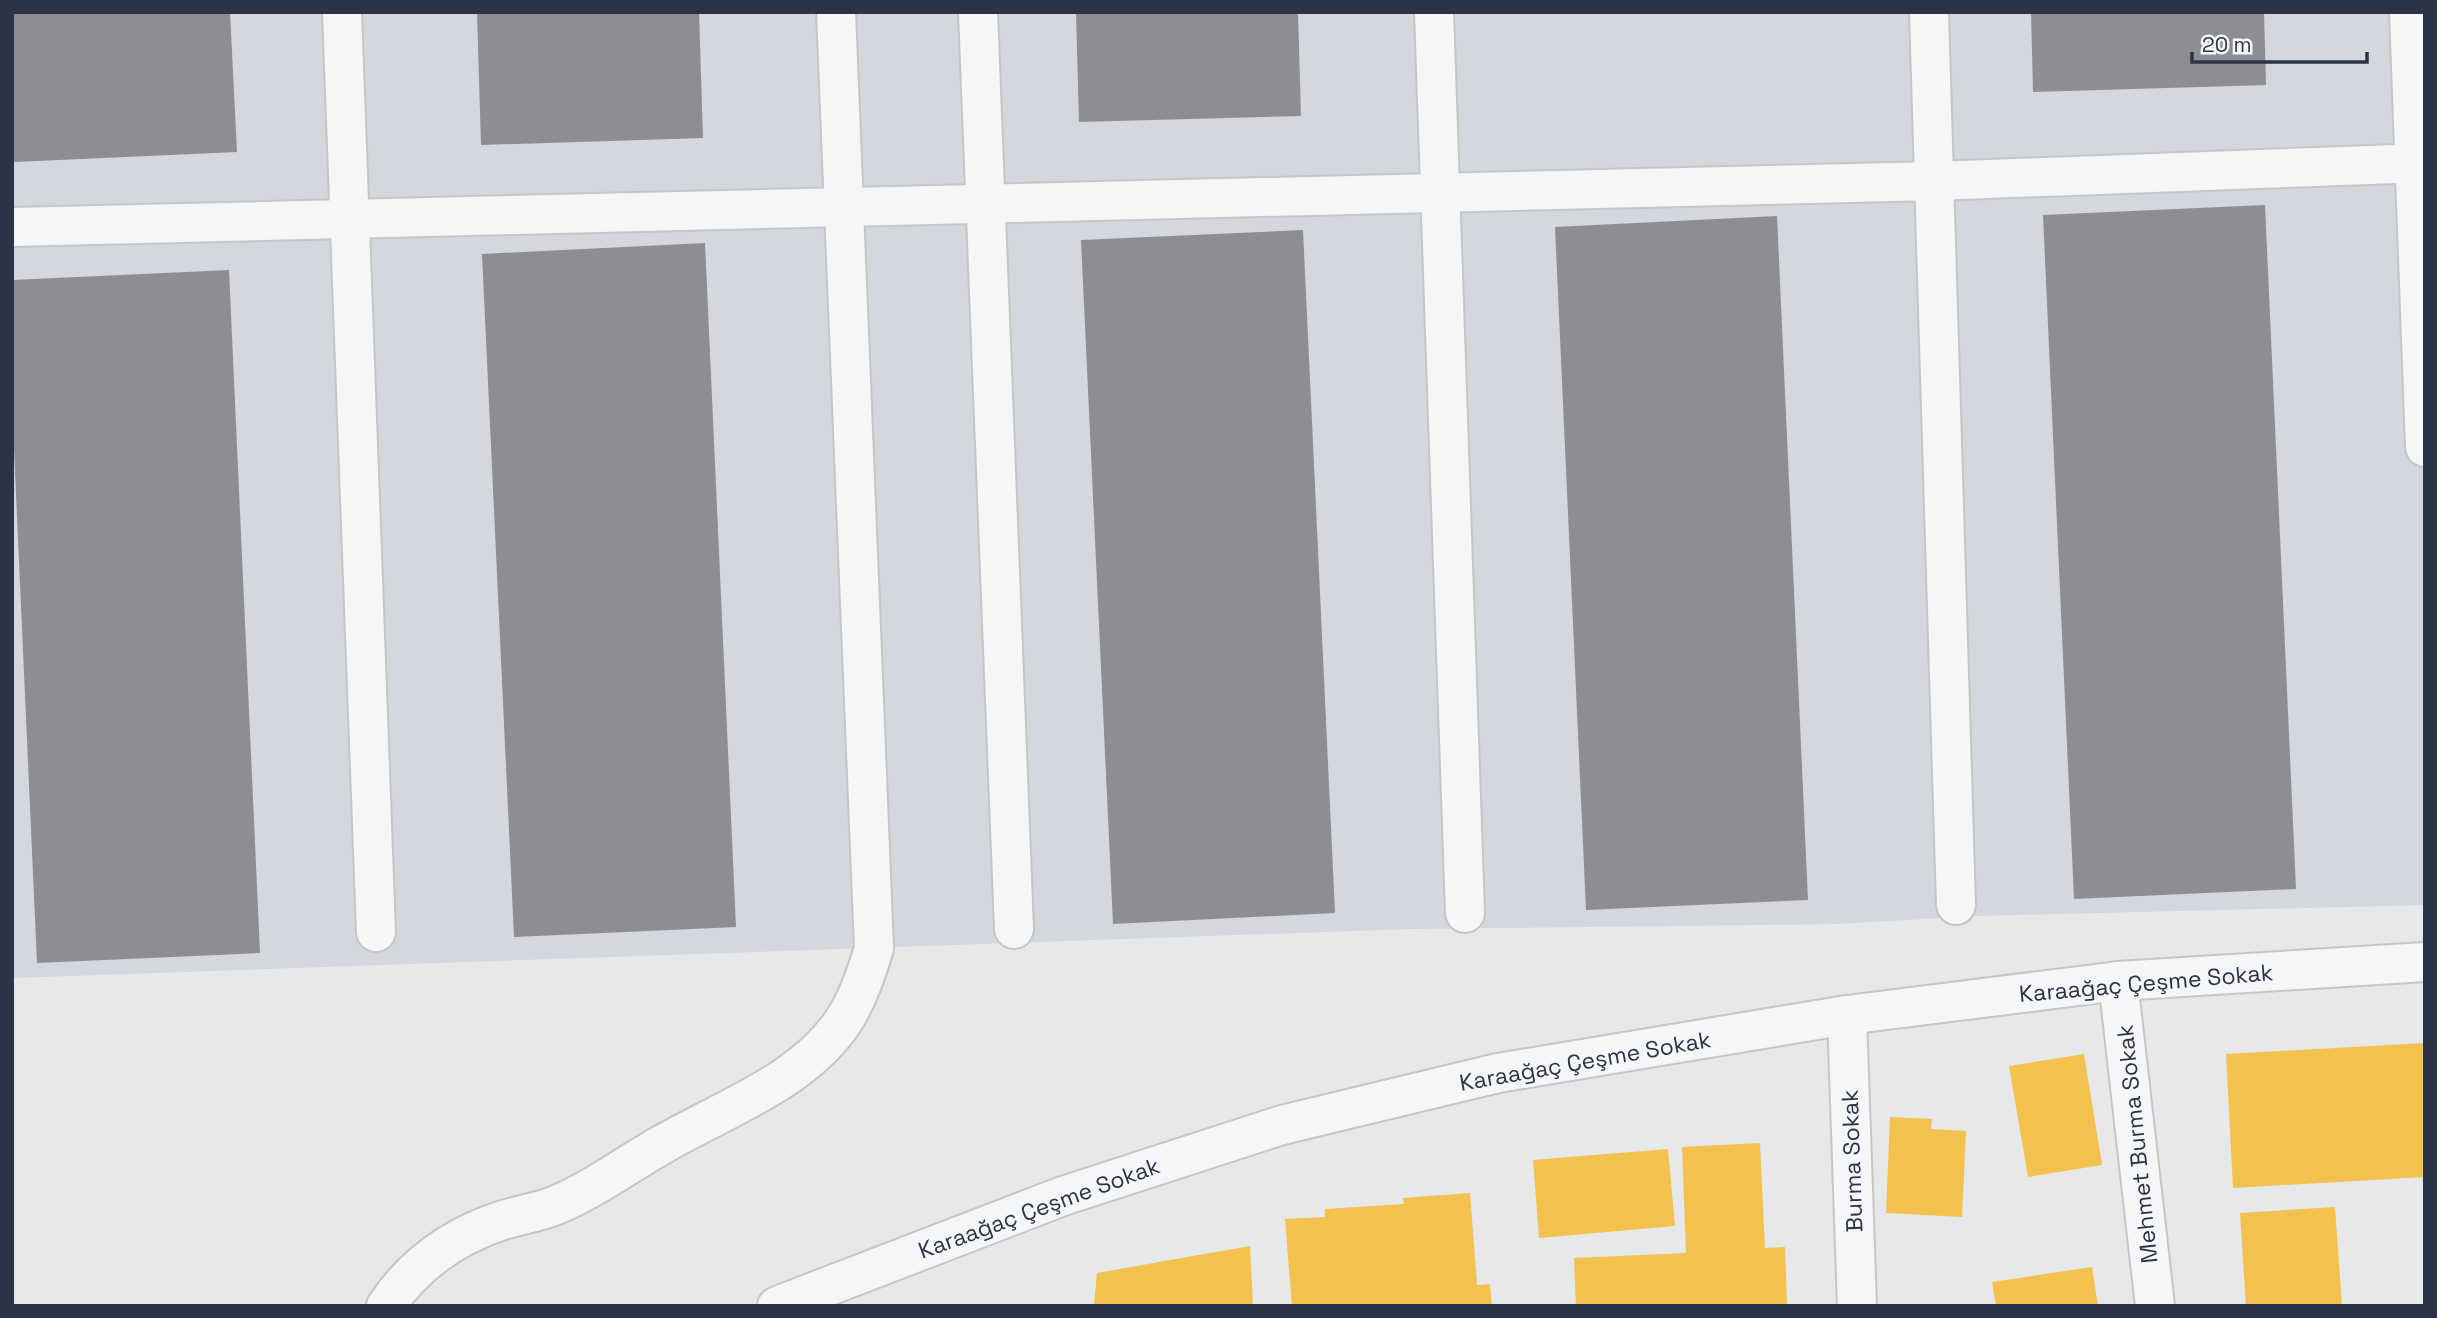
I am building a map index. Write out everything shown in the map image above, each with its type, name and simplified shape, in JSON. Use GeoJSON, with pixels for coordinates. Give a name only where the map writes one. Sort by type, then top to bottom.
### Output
{"type":"FeatureCollection","features":[{"type":"Feature","properties":{"kind":"street"},"geometry":{"type":"LineString","coordinates":[[342,12],[376,932]]}},
{"type":"Feature","properties":{"kind":"street"},"geometry":{"type":"LineString","coordinates":[[386,1306],[401,1283],[439,1250],[471,1231],[551,1207],[596,1187],[664,1143],[775,1082],[815,1053],[845,1018],[864,980],[874,948],[836,12]]}},
{"type":"Feature","properties":{"kind":"street"},"geometry":{"type":"LineString","coordinates":[[978,12],[1014,929]]}},
{"type":"Feature","properties":{"kind":"street"},"geometry":{"type":"LineString","coordinates":[[1434,12],[1465,913]]}},
{"type":"Feature","properties":{"kind":"street"},"geometry":{"type":"LineString","coordinates":[[1929,12],[1956,905]]}},
{"type":"Feature","properties":{"kind":"street"},"geometry":{"type":"LineString","coordinates":[[2409,12],[2420,163],[2425,447]]}},
{"type":"Feature","properties":{"kind":"street"},"geometry":{"type":"LineString","coordinates":[[12,227],[1934,181],[2420,163]]}},
{"type":"Feature","properties":{"kind":"street","name":"Karaağaç Çeşme Sokak"},"geometry":{"type":"LineString","coordinates":[[777,1306],[1063,1196],[1282,1125],[1498,1073],[1847,1015],[2118,981],[2425,962]]}},
{"type":"Feature","properties":{"kind":"street","name":"Mehmet Burma Sokak"},"geometry":{"type":"LineString","coordinates":[[2118,981],[2155,1306]]}},
{"type":"Feature","properties":{"kind":"street","name":"Burma Sokak"},"geometry":{"type":"LineString","coordinates":[[1847,1015],[1857,1306]]}},
{"type":"Feature","properties":{"kind":"shaded area"},"geometry":{"type":"Polygon","coordinates":[[[12,12],[2425,12],[2425,905],[1976,916],[1838,924],[1410,929],[12,978],[12,12]]]}},
{"type":"Feature","properties":{"kind":"building: Konut"},"geometry":{"type":"Polygon","coordinates":[[[2425,1043],[2425,1177],[2233,1188],[2226,1054],[2425,1043]]]}},
{"type":"Feature","properties":{"kind":"building: Konut"},"geometry":{"type":"Polygon","coordinates":[[[2084,1054],[2102,1165],[2028,1177],[2009,1066],[2084,1054]]]}},
{"type":"Feature","properties":{"kind":"building: Konut"},"geometry":{"type":"Polygon","coordinates":[[[1890,1117],[1932,1119],[1931,1129],[1966,1131],[1962,1217],[1886,1213],[1890,1117]]]}},
{"type":"Feature","properties":{"kind":"building: Konut"},"geometry":{"type":"Polygon","coordinates":[[[1760,1143],[1765,1248],[1785,1247],[1787,1306],[1576,1306],[1574,1258],[1686,1253],[1682,1147],[1760,1143]]]}},
{"type":"Feature","properties":{"kind":"building: Konut"},"geometry":{"type":"Polygon","coordinates":[[[1668,1149],[1675,1226],[1539,1238],[1533,1160],[1668,1149]]]}},
{"type":"Feature","properties":{"kind":"building: Konut"},"geometry":{"type":"Polygon","coordinates":[[[1470,1193],[1477,1285],[1490,1284],[1492,1306],[1292,1306],[1285,1219],[1325,1217],[1325,1209],[1404,1204],[1403,1198],[1470,1193]]]}},
{"type":"Feature","properties":{"kind":"building: Konut"},"geometry":{"type":"Polygon","coordinates":[[[2335,1207],[2342,1306],[2246,1306],[2240,1213],[2335,1207]]]}},
{"type":"Feature","properties":{"kind":"building: Konut"},"geometry":{"type":"Polygon","coordinates":[[[1250,1246],[1253,1306],[1094,1306],[1097,1273],[1250,1246]]]}},
{"type":"Feature","properties":{"kind":"building: Konut"},"geometry":{"type":"Polygon","coordinates":[[[2092,1267],[2098,1306],[1996,1306],[1992,1282],[2092,1267]]]}},
{"type":"Feature","properties":{"kind":"building: Sanayi"},"geometry":{"type":"Polygon","coordinates":[[[12,12],[230,12],[237,152],[14,162],[12,12]]]}},
{"type":"Feature","properties":{"kind":"building: Sanayi"},"geometry":{"type":"Polygon","coordinates":[[[477,12],[699,12],[703,138],[481,145],[477,12]]]}},
{"type":"Feature","properties":{"kind":"building: Sanayi"},"geometry":{"type":"Polygon","coordinates":[[[1076,12],[1298,12],[1301,116],[1079,122],[1076,12]]]}},
{"type":"Feature","properties":{"kind":"building: Sanayi"},"geometry":{"type":"Polygon","coordinates":[[[2031,12],[2264,12],[2266,85],[2033,92],[2031,12]]]}},
{"type":"Feature","properties":{"kind":"building: Sanayi"},"geometry":{"type":"Polygon","coordinates":[[[2265,205],[2296,889],[2074,899],[2043,215],[2265,205]]]}},
{"type":"Feature","properties":{"kind":"building: Sanayi"},"geometry":{"type":"Polygon","coordinates":[[[1777,216],[1808,900],[1586,910],[1555,227],[1777,216]]]}},
{"type":"Feature","properties":{"kind":"building: Sanayi"},"geometry":{"type":"Polygon","coordinates":[[[1303,230],[1335,913],[1113,924],[1081,240],[1303,230]]]}},
{"type":"Feature","properties":{"kind":"building: Sanayi"},"geometry":{"type":"Polygon","coordinates":[[[705,243],[736,927],[514,937],[482,254],[705,243]]]}},
{"type":"Feature","properties":{"kind":"building: Sanayi"},"geometry":{"type":"Polygon","coordinates":[[[229,270],[260,953],[37,963],[12,405],[12,280],[229,270]]]}}]}
